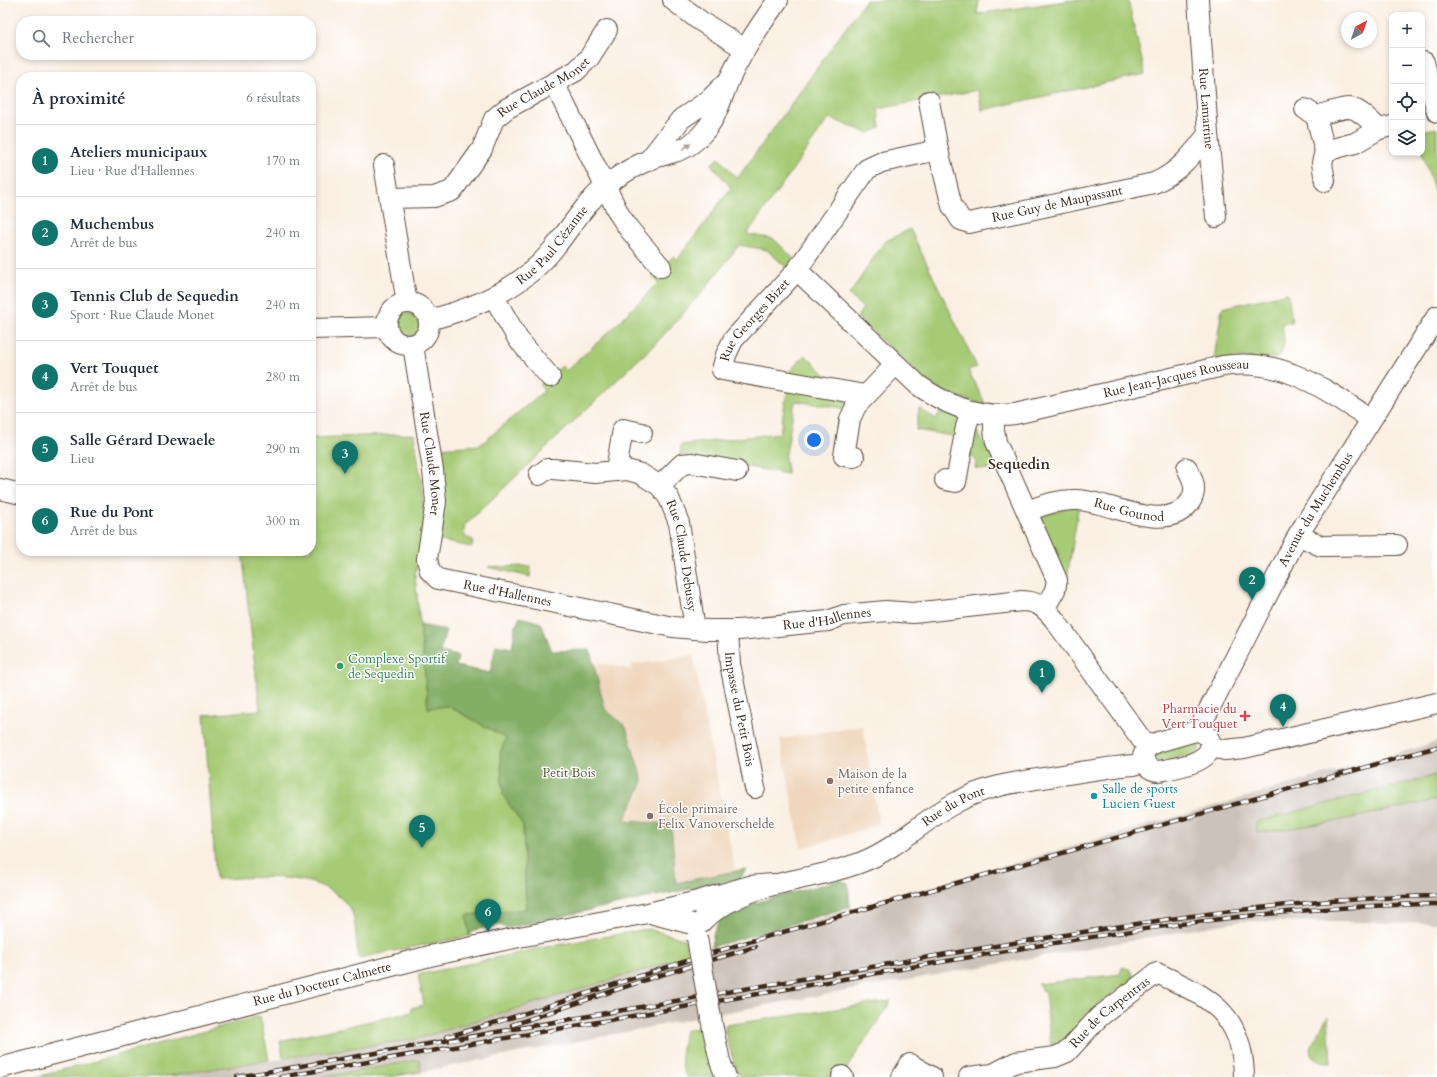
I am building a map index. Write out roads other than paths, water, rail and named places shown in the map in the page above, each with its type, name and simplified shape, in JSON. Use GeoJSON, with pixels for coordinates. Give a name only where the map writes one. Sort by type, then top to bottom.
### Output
{"type":"FeatureCollection","features":[{"type":"Feature","properties":{"kind":"street"},"geometry":{"type":"LineString","coordinates":[[673,0],[699,20],[745,49]]}},
{"type":"Feature","properties":{"kind":"street","name":"Rue Paul Cézanne"},"geometry":{"type":"LineString","coordinates":[[429,320],[466,310],[494,297],[532,270],[548,255],[581,213],[606,187],[649,160],[681,119],[709,100],[729,80],[745,49],[778,0]]}},
{"type":"Feature","properties":{"kind":"street","name":"Rue Lamartine"},"geometry":{"type":"LineString","coordinates":[[1198,0],[1216,217]]}},
{"type":"Feature","properties":{"kind":"street","name":"Rue Claude Monet"},"geometry":{"type":"LineString","coordinates":[[390,198],[434,197],[452,191],[482,149],[494,119],[506,109],[576,71],[585,63],[607,30]]}},
{"type":"Feature","properties":{"kind":"street"},"geometry":{"type":"LineString","coordinates":[[1425,66],[1437,112]]}},
{"type":"Feature","properties":{"kind":"street"},"geometry":{"type":"LineString","coordinates":[[554,83],[606,187],[629,229],[661,267]]}},
{"type":"Feature","properties":{"kind":"street","name":"Rue Guy de Maupassant"},"geometry":{"type":"LineString","coordinates":[[929,101],[938,150],[952,206],[961,220],[969,223],[1154,183],[1179,168],[1194,153],[1208,134]]}},
{"type":"Feature","properties":{"kind":"street"},"geometry":{"type":"LineString","coordinates":[[1325,181],[1322,163],[1325,151],[1310,113],[1352,108],[1362,112],[1386,128]]}},
{"type":"Feature","properties":{"kind":"street"},"geometry":{"type":"LineString","coordinates":[[1425,119],[1437,117]]}},
{"type":"Feature","properties":{"kind":"street"},"geometry":{"type":"LineString","coordinates":[[1325,151],[1355,143],[1386,128]]}},
{"type":"Feature","properties":{"kind":"street","name":"Rue Georges Bizet"},"geometry":{"type":"LineString","coordinates":[[866,395],[722,370],[726,355],[733,340],[797,270],[862,174],[867,169],[882,162],[938,150]]}},
{"type":"Feature","properties":{"kind":"street"},"geometry":{"type":"LineString","coordinates":[[384,165],[407,303]]}},
{"type":"Feature","properties":{"kind":"street","name":"Rue Jean-Jacques Rousseau"},"geometry":{"type":"LineString","coordinates":[[797,270],[895,365],[918,385],[932,395],[971,411],[994,415],[1032,411],[1223,366],[1240,364],[1270,367],[1297,375],[1315,383],[1372,419]]}},
{"type":"Feature","properties":{"kind":"street"},"geometry":{"type":"LineString","coordinates":[[494,297],[518,339],[550,377]]}},
{"type":"Feature","properties":{"kind":"street"},"geometry":{"type":"LineString","coordinates":[[400,304],[414,304],[422,308],[429,320],[429,327],[426,336],[422,341],[413,345],[406,346],[396,342],[389,334],[387,327],[388,316],[392,310],[400,304]]}},
{"type":"Feature","properties":{"kind":"street","name":"Avenue du Muchembus"},"geometry":{"type":"LineString","coordinates":[[1198,731],[1298,535],[1437,316]]}},
{"type":"Feature","properties":{"kind":"street"},"geometry":{"type":"LineString","coordinates":[[316,329],[387,327]]}},
{"type":"Feature","properties":{"kind":"street","name":"Rue Claude Monet"},"geometry":{"type":"LineString","coordinates":[[413,345],[434,475],[436,502],[426,560],[430,571],[438,579]]}},
{"type":"Feature","properties":{"kind":"street"},"geometry":{"type":"LineString","coordinates":[[854,457],[844,456],[850,419],[856,406],[895,365]]}},
{"type":"Feature","properties":{"kind":"street"},"geometry":{"type":"LineString","coordinates":[[945,480],[956,482],[966,427],[971,411]]}},
{"type":"Feature","properties":{"kind":"street"},"geometry":{"type":"LineString","coordinates":[[994,415],[996,442],[1028,511],[1057,580],[1055,590],[1045,608],[1054,618],[1146,754],[1150,769],[1159,772],[1198,761],[1207,756],[1211,747],[1208,738],[1198,731]]}},
{"type":"Feature","properties":{"kind":"street"},"geometry":{"type":"LineString","coordinates":[[616,470],[623,429],[642,433]]}},
{"type":"Feature","properties":{"kind":"street","name":"Rue Claude Debussy"},"geometry":{"type":"LineString","coordinates":[[660,486],[682,464],[692,462],[737,471]]}},
{"type":"Feature","properties":{"kind":"street","name":"Rue Gounod"},"geometry":{"type":"LineString","coordinates":[[1028,511],[1057,501],[1077,500],[1097,502],[1140,515],[1158,517],[1173,514],[1186,507],[1194,495],[1194,482],[1187,468]]}},
{"type":"Feature","properties":{"kind":"street","name":"Rue Claude Debussy"},"geometry":{"type":"LineString","coordinates":[[539,475],[547,469],[595,473],[627,470],[641,474],[660,486],[669,498],[679,523],[695,629]]}},
{"type":"Feature","properties":{"kind":"street"},"geometry":{"type":"LineString","coordinates":[[0,489],[16,493]]}},
{"type":"Feature","properties":{"kind":"street"},"geometry":{"type":"LineString","coordinates":[[1298,535],[1321,546],[1397,545]]}},
{"type":"Feature","properties":{"kind":"street","name":"Rue d'Hallennes"},"geometry":{"type":"LineString","coordinates":[[438,579],[673,627],[695,629],[728,630],[828,621],[844,615],[879,611],[892,610],[912,614],[1022,601],[1035,603],[1045,608]]}},
{"type":"Feature","properties":{"kind":"street","name":"Impasse du Petit Bois"},"geometry":{"type":"LineString","coordinates":[[728,630],[730,664],[755,788]]}},
{"type":"Feature","properties":{"kind":"street"},"geometry":{"type":"LineString","coordinates":[[1211,747],[1225,750],[1244,748],[1437,703]]}},
{"type":"Feature","properties":{"kind":"street","name":"Rue du Pont"},"geometry":{"type":"LineString","coordinates":[[695,919],[738,896],[774,884],[849,866],[870,858],[898,843],[949,806],[987,789],[1014,783],[1134,765],[1164,740],[1198,731]]}},
{"type":"Feature","properties":{"kind":"street","name":"Rue du Docteur Calmette"},"geometry":{"type":"LineString","coordinates":[[0,1068],[416,959],[518,937],[648,913],[695,919]]}},
{"type":"Feature","properties":{"kind":"street"},"geometry":{"type":"LineString","coordinates":[[695,919],[712,1028],[720,1061],[726,1077]]}},
{"type":"Feature","properties":{"kind":"street","name":"Rue de Carpentras"},"geometry":{"type":"LineString","coordinates":[[969,1077],[993,1074],[1016,1062],[1055,1057],[1067,1052],[1099,1017],[1157,973],[1189,988],[1226,1016],[1239,1038],[1244,1077]]}},
{"type":"Feature","properties":{"kind":"street"},"geometry":{"type":"LineString","coordinates":[[902,1077],[910,1064],[932,1077]]}},
{"type":"Feature","properties":{"kind":"railway"},"geometry":{"type":"LineString","coordinates":[[446,1037],[524,1014],[755,940],[1437,747]]}},
{"type":"Feature","properties":{"kind":"railway"},"geometry":{"type":"LineString","coordinates":[[237,1077],[853,970],[1126,925],[1188,916],[1312,903],[1374,898],[1437,896]]}},
{"type":"Feature","properties":{"kind":"railway"},"geometry":{"type":"LineString","coordinates":[[281,1077],[1108,934],[1305,910],[1437,904]]}},
{"type":"Feature","properties":{"kind":"railway"},"geometry":{"type":"LineString","coordinates":[[512,1025],[654,977],[755,947]]}},
{"type":"Feature","properties":{"kind":"place","name":"Tennis Club de Sequedin"},"geometry":{"type":"Point","coordinates":[345,474]}},
{"type":"Feature","properties":{"kind":"place","name":"Muchembus"},"geometry":{"type":"Point","coordinates":[1252,600]}},
{"type":"Feature","properties":{"kind":"place","name":"Complexe Sportif de Sequedin"},"geometry":{"type":"Point","coordinates":[340,666]}},
{"type":"Feature","properties":{"kind":"place","name":"Ateliers municipaux"},"geometry":{"type":"Point","coordinates":[1042,693]}},
{"type":"Feature","properties":{"kind":"place","name":"Pharmacie du Vert Touquet"},"geometry":{"type":"Point","coordinates":[1245,716]}},
{"type":"Feature","properties":{"kind":"place","name":"Vert Touquet"},"geometry":{"type":"Point","coordinates":[1283,727]}},
{"type":"Feature","properties":{"kind":"place","name":"Maison de la petite enfance"},"geometry":{"type":"Point","coordinates":[830,781]}},
{"type":"Feature","properties":{"kind":"place","name":"Salle de sports Lucien Guest"},"geometry":{"type":"Point","coordinates":[1094,796]}},
{"type":"Feature","properties":{"kind":"place","name":"École primaire Felix Vanoverschelde"},"geometry":{"type":"Point","coordinates":[650,816]}},
{"type":"Feature","properties":{"kind":"place","name":"Salle Gérard Dewaele"},"geometry":{"type":"Point","coordinates":[422,848]}},
{"type":"Feature","properties":{"kind":"place","name":"Rue du Pont"},"geometry":{"type":"Point","coordinates":[488,932]}},
{"type":"Feature","properties":{"kind":"district","name":"Sequedin"},"geometry":{"type":"Point","coordinates":[1019,464]}},
{"type":"Feature","properties":{"kind":"park label","name":"Petit Bois"},"geometry":{"type":"Point","coordinates":[569,773]}}]}
